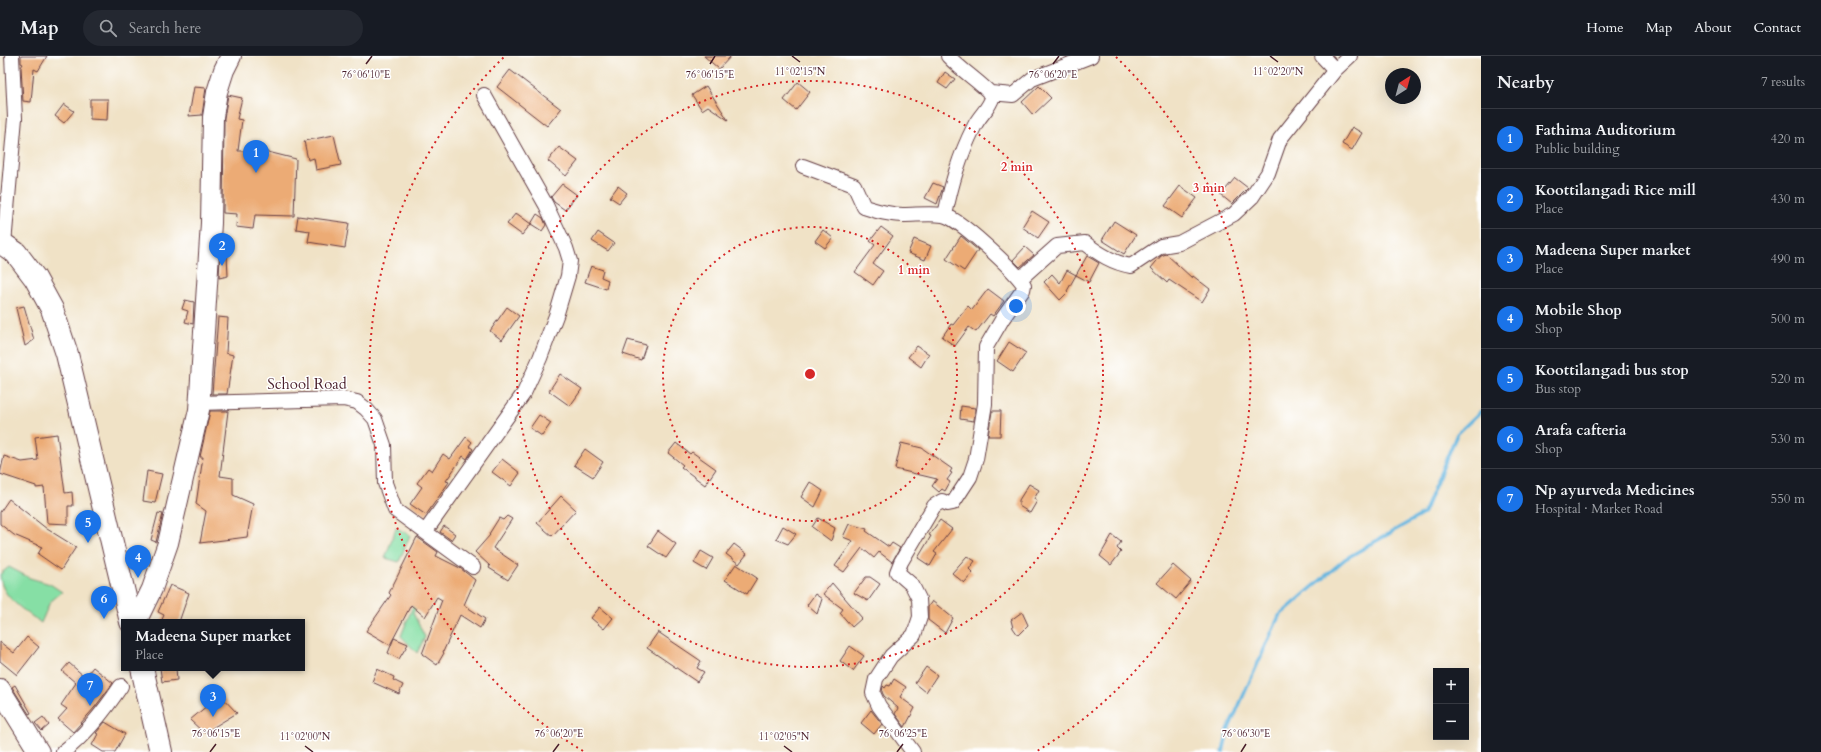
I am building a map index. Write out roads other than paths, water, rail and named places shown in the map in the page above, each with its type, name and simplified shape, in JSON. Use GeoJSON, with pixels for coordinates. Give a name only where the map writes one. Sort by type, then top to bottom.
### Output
{"type":"FeatureCollection","features":[{"type":"Feature","properties":{"kind":"highway"},"geometry":{"type":"LineString","coordinates":[[2,243],[16,253],[35,278],[52,309],[67,354],[135,619]]}},
{"type":"Feature","properties":{"kind":"highway"},"geometry":{"type":"LineString","coordinates":[[143,671],[161,752]]}},
{"type":"Feature","properties":{"kind":"main road"},"geometry":{"type":"LineString","coordinates":[[136,619],[152,589],[168,543],[199,403],[211,223],[213,117],[217,92],[224,70],[231,56]]}},
{"type":"Feature","properties":{"kind":"main road"},"geometry":{"type":"LineString","coordinates":[[0,688],[38,752]]}},
{"type":"Feature","properties":{"kind":"street"},"geometry":{"type":"LineString","coordinates":[[2,243],[15,118],[12,56]]}},
{"type":"Feature","properties":{"kind":"street"},"geometry":{"type":"LineString","coordinates":[[945,215],[960,154],[975,124],[990,107],[993,96],[948,56]]}},
{"type":"Feature","properties":{"kind":"street"},"geometry":{"type":"LineString","coordinates":[[991,93],[1013,95],[1032,79],[1091,56]]}},
{"type":"Feature","properties":{"kind":"street"},"geometry":{"type":"LineString","coordinates":[[1322,56],[1335,70]]}},
{"type":"Feature","properties":{"kind":"street"},"geometry":{"type":"LineString","coordinates":[[1020,280],[1057,246],[1085,243],[1099,254],[1118,264],[1131,266],[1161,246],[1179,243],[1234,214],[1252,197],[1268,174],[1280,139],[1335,70],[1350,56]]}},
{"type":"Feature","properties":{"kind":"street"},"geometry":{"type":"LineString","coordinates":[[425,532],[524,393],[540,358],[557,313],[568,276],[570,261],[566,248],[546,205],[484,95]]}},
{"type":"Feature","properties":{"kind":"street"},"geometry":{"type":"LineString","coordinates":[[803,166],[854,186],[864,207],[884,213],[902,215],[945,215],[984,244],[1024,285],[1023,290],[1003,318],[986,347],[985,404],[976,459],[970,477],[952,503],[948,504],[942,501],[934,506],[901,562],[897,572],[912,585],[919,599],[920,617],[914,635],[891,656],[876,679],[872,692],[879,706],[913,752]]}},
{"type":"Feature","properties":{"kind":"street","name":"School Road"},"geometry":{"type":"LineString","coordinates":[[199,403],[343,399],[357,402],[375,419],[384,445],[385,483],[396,510],[472,568]]}},
{"type":"Feature","properties":{"kind":"street"},"geometry":{"type":"LineString","coordinates":[[63,752],[93,724],[121,686]]}},
{"type":"Feature","properties":{"kind":"waterway"},"geometry":{"type":"LineString","coordinates":[[1223,752],[1228,730],[1279,616],[1345,559],[1423,514],[1457,434],[1481,411]]}},
{"type":"Feature","properties":{"kind":"place","name":"Fathima Auditorium"},"geometry":{"type":"Point","coordinates":[256,173]}},
{"type":"Feature","properties":{"kind":"place","name":"Koottilangadi Rice mill"},"geometry":{"type":"Point","coordinates":[222,266]}},
{"type":"Feature","properties":{"kind":"place","name":"Koottilangadi bus stop"},"geometry":{"type":"Point","coordinates":[88,543]}},
{"type":"Feature","properties":{"kind":"place","name":"Mobile Shop"},"geometry":{"type":"Point","coordinates":[138,578]}},
{"type":"Feature","properties":{"kind":"place","name":"Arafa cafteria"},"geometry":{"type":"Point","coordinates":[104,619]}},
{"type":"Feature","properties":{"kind":"place","name":"Np ayurveda Medicines"},"geometry":{"type":"Point","coordinates":[90,706]}},
{"type":"Feature","properties":{"kind":"place","name":"Madeena Super market"},"geometry":{"type":"Point","coordinates":[213,717]}}]}
